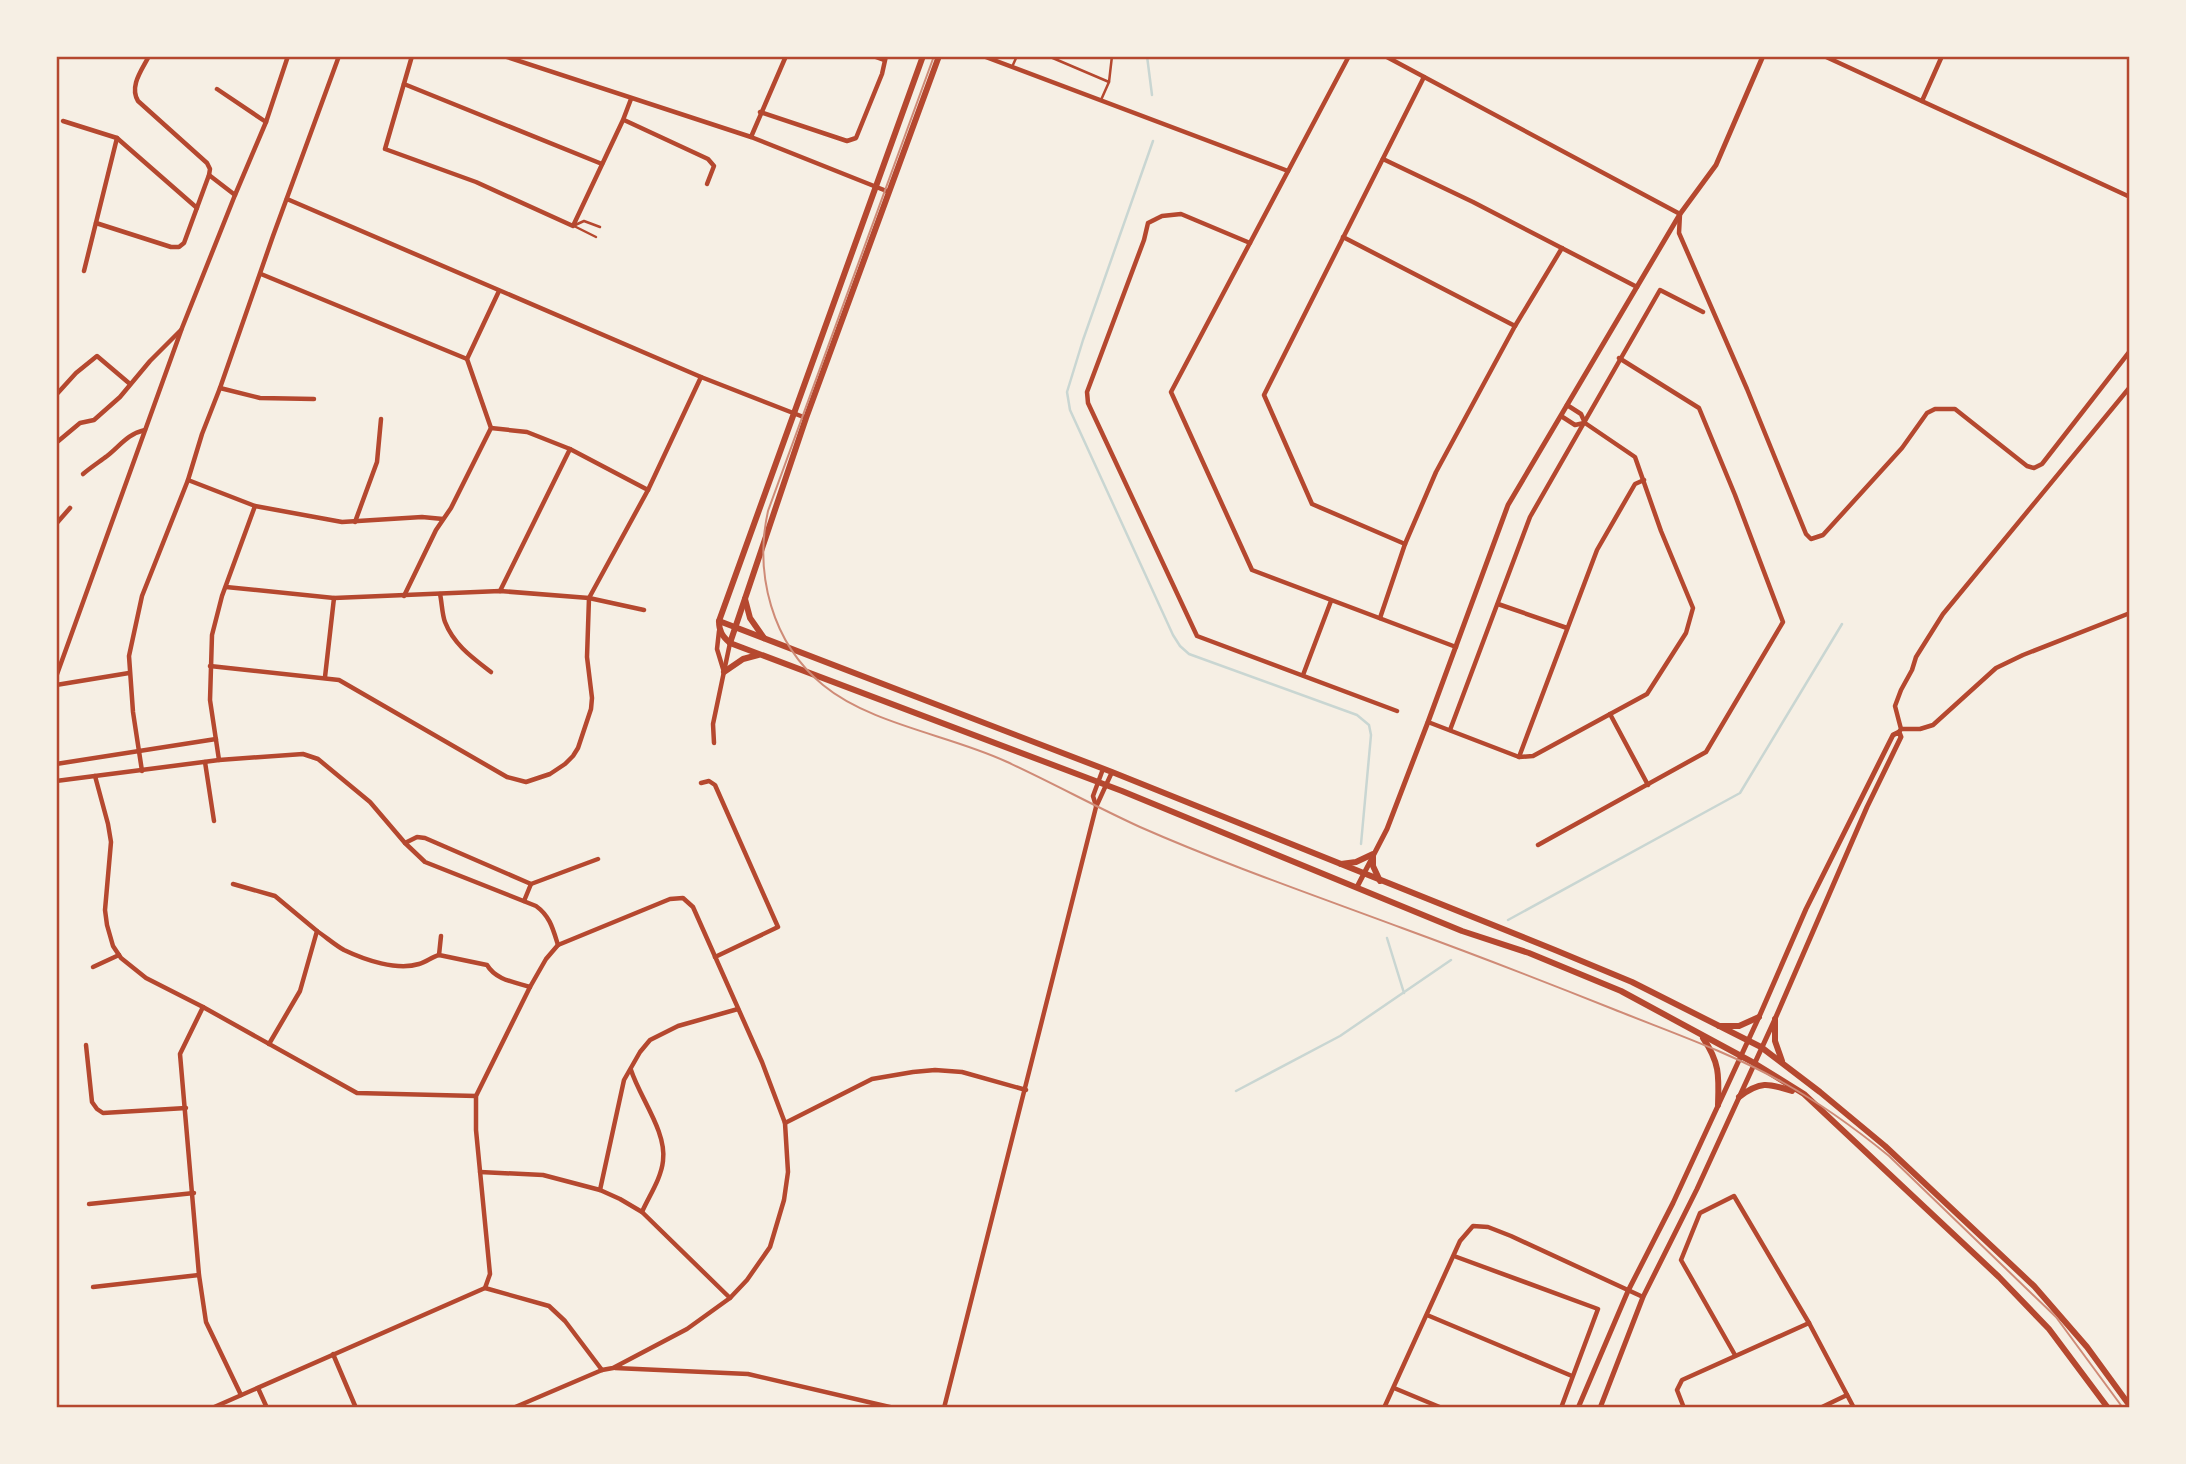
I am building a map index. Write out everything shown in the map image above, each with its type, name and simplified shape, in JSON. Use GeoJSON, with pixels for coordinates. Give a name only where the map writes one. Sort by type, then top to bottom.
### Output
{"type":"FeatureCollection","features":[{"type":"Feature","properties":{"kind":"main road"},"geometry":{"type":"LineString","coordinates":[[923,56],[719,621],[719,631],[730,643],[1107,785],[1462,931],[1529,953],[1621,991],[1754,1063],[1804,1094],[1999,1277],[2049,1329],[2108,1408]]}},
{"type":"Feature","properties":{"kind":"main road"},"geometry":{"type":"LineString","coordinates":[[730,643],[806,418],[939,56]]}},
{"type":"Feature","properties":{"kind":"main road"},"geometry":{"type":"LineString","coordinates":[[745,597],[750,618],[765,638]]}},
{"type":"Feature","properties":{"kind":"main road"},"geometry":{"type":"LineString","coordinates":[[719,621],[1112,772],[1632,982],[1761,1047],[1782,1061],[1885,1146],[2034,1286],[2087,1347],[2130,1406]]}},
{"type":"Feature","properties":{"kind":"main road"},"geometry":{"type":"LineString","coordinates":[[724,673],[743,659],[760,654]]}},
{"type":"Feature","properties":{"kind":"main road"},"geometry":{"type":"LineString","coordinates":[[1341,864],[1356,862],[1373,855],[1373,866],[1380,880]]}},
{"type":"Feature","properties":{"kind":"main road"},"geometry":{"type":"LineString","coordinates":[[1717,1026],[1739,1026],[1759,1017]]}},
{"type":"Feature","properties":{"kind":"main road"},"geometry":{"type":"LineString","coordinates":[[1775,1019],[1775,1041],[1782,1061]]}},
{"type":"Feature","properties":{"kind":"main road"},"geometry":{"type":"LineString","coordinates":[[1702,1036],[1718,1067],[1718,1105]]}},
{"type":"Feature","properties":{"kind":"main road"},"geometry":{"type":"LineString","coordinates":[[1739,1097],[1750,1088],[1766,1084],[1804,1094]]}},
{"type":"Feature","properties":{"kind":"street"},"geometry":{"type":"LineString","coordinates":[[96,223],[178,247],[184,243],[209,175],[207,163],[138,101],[134,94],[134,88],[149,56]]}},
{"type":"Feature","properties":{"kind":"street"},"geometry":{"type":"LineString","coordinates":[[56,677],[182,328],[266,122],[288,56]]}},
{"type":"Feature","properties":{"kind":"street"},"geometry":{"type":"LineString","coordinates":[[142,771],[129,656],[142,596],[188,480],[202,434],[339,56]]}},
{"type":"Feature","properties":{"kind":"street"},"geometry":{"type":"LineString","coordinates":[[412,56],[385,149],[476,182],[573,226],[624,120],[631,99]]}},
{"type":"Feature","properties":{"kind":"street"},"geometry":{"type":"LineString","coordinates":[[504,56],[751,137],[890,192]]}},
{"type":"Feature","properties":{"kind":"street"},"geometry":{"type":"LineString","coordinates":[[751,137],[786,56]]}},
{"type":"Feature","properties":{"kind":"street"},"geometry":{"type":"LineString","coordinates":[[760,112],[846,141],[856,138],[882,74],[885,58],[873,56]]}},
{"type":"Feature","properties":{"kind":"street"},"geometry":{"type":"LineString","coordinates":[[983,56],[1288,171]]}},
{"type":"Feature","properties":{"kind":"street"},"geometry":{"type":"LineString","coordinates":[[1349,56],[1171,392],[1252,570],[1455,647]]}},
{"type":"Feature","properties":{"kind":"street"},"geometry":{"type":"LineString","coordinates":[[1385,56],[1680,214]]}},
{"type":"Feature","properties":{"kind":"street"},"geometry":{"type":"LineString","coordinates":[[1357,887],[1387,829],[1508,505],[1680,214],[1716,165],[1763,56]]}},
{"type":"Feature","properties":{"kind":"street"},"geometry":{"type":"LineString","coordinates":[[1824,56],[2130,197]]}},
{"type":"Feature","properties":{"kind":"street"},"geometry":{"type":"LineString","coordinates":[[1922,101],[1942,56]]}},
{"type":"Feature","properties":{"kind":"street"},"geometry":{"type":"LineString","coordinates":[[1405,544],[1312,504],[1264,395],[1424,77]]}},
{"type":"Feature","properties":{"kind":"street"},"geometry":{"type":"LineString","coordinates":[[404,84],[603,164]]}},
{"type":"Feature","properties":{"kind":"street"},"geometry":{"type":"LineString","coordinates":[[217,89],[266,122]]}},
{"type":"Feature","properties":{"kind":"street"},"geometry":{"type":"LineString","coordinates":[[624,120],[708,159],[714,166],[707,184]]}},
{"type":"Feature","properties":{"kind":"street"},"geometry":{"type":"LineString","coordinates":[[63,121],[117,138],[197,208]]}},
{"type":"Feature","properties":{"kind":"street"},"geometry":{"type":"LineString","coordinates":[[83,271],[117,138]]}},
{"type":"Feature","properties":{"kind":"street"},"geometry":{"type":"LineString","coordinates":[[1383,159],[1637,287]]}},
{"type":"Feature","properties":{"kind":"street"},"geometry":{"type":"LineString","coordinates":[[209,175],[235,195]]}},
{"type":"Feature","properties":{"kind":"street"},"geometry":{"type":"LineString","coordinates":[[287,199],[701,377],[806,418]]}},
{"type":"Feature","properties":{"kind":"street"},"geometry":{"type":"LineString","coordinates":[[1250,243],[1181,214],[1162,216],[1148,223],[1087,392],[1088,403],[1197,636],[1397,711]]}},
{"type":"Feature","properties":{"kind":"street"},"geometry":{"type":"LineString","coordinates":[[1680,214],[1679,233],[1806,534],[1811,539],[1823,535],[1902,448],[1927,413],[1935,409],[1955,409],[2027,466],[2034,468],[2042,464],[2130,351]]}},
{"type":"Feature","properties":{"kind":"street"},"geometry":{"type":"LineString","coordinates":[[1343,237],[1515,326]]}},
{"type":"Feature","properties":{"kind":"street"},"geometry":{"type":"LineString","coordinates":[[1380,618],[1405,544],[1436,472],[1515,326],[1562,248]]}},
{"type":"Feature","properties":{"kind":"street"},"geometry":{"type":"LineString","coordinates":[[261,274],[467,359]]}},
{"type":"Feature","properties":{"kind":"street"},"geometry":{"type":"LineString","coordinates":[[1450,730],[1530,517],[1660,290],[1703,312]]}},
{"type":"Feature","properties":{"kind":"street"},"geometry":{"type":"LineString","coordinates":[[404,596],[491,428],[467,359],[499,291]]}},
{"type":"Feature","properties":{"kind":"street"},"geometry":{"type":"LineString","coordinates":[[56,443],[80,423],[94,420],[120,397],[182,328]]}},
{"type":"Feature","properties":{"kind":"street"},"geometry":{"type":"LineString","coordinates":[[56,395],[76,373],[97,356],[130,384]]}},
{"type":"Feature","properties":{"kind":"street"},"geometry":{"type":"LineString","coordinates":[[1538,845],[1706,752],[1783,622],[1699,408],[1619,358]]}},
{"type":"Feature","properties":{"kind":"street"},"geometry":{"type":"LineString","coordinates":[[210,666],[339,680],[507,777],[526,782],[550,774],[565,764],[578,748],[590,709],[592,698],[587,657],[589,598],[648,490],[701,377]]}},
{"type":"Feature","properties":{"kind":"street"},"geometry":{"type":"LineString","coordinates":[[1600,1408],[1643,1297],[1697,1189],[1775,1019],[1867,807],[1901,737],[1895,706],[1916,657],[1943,614],[2130,387]]}},
{"type":"Feature","properties":{"kind":"street"},"geometry":{"type":"LineString","coordinates":[[220,388],[260,398],[314,399]]}},
{"type":"Feature","properties":{"kind":"street"},"geometry":{"type":"LineString","coordinates":[[1429,722],[1519,757],[1533,756],[1647,694],[1686,632],[1693,608],[1635,457],[1585,423],[1581,414],[1567,405]]}},
{"type":"Feature","properties":{"kind":"street"},"geometry":{"type":"LineString","coordinates":[[1560,416],[1575,425],[1585,423]]}},
{"type":"Feature","properties":{"kind":"street"},"geometry":{"type":"LineString","coordinates":[[355,522],[377,462],[381,419]]}},
{"type":"Feature","properties":{"kind":"street"},"geometry":{"type":"LineString","coordinates":[[491,428],[527,432],[570,449],[648,490]]}},
{"type":"Feature","properties":{"kind":"street"},"geometry":{"type":"LineString","coordinates":[[83,474],[125,438],[134,432],[145,430]]}},
{"type":"Feature","properties":{"kind":"street"},"geometry":{"type":"LineString","coordinates":[[500,591],[570,449]]}},
{"type":"Feature","properties":{"kind":"street"},"geometry":{"type":"LineString","coordinates":[[188,480],[255,506],[342,522],[422,517],[443,519]]}},
{"type":"Feature","properties":{"kind":"street"},"geometry":{"type":"LineString","coordinates":[[1519,757],[1597,550],[1635,484],[1644,480]]}},
{"type":"Feature","properties":{"kind":"street"},"geometry":{"type":"LineString","coordinates":[[219,760],[210,700],[212,635],[255,506]]}},
{"type":"Feature","properties":{"kind":"street"},"geometry":{"type":"LineString","coordinates":[[56,524],[70,508]]}},
{"type":"Feature","properties":{"kind":"street"},"geometry":{"type":"LineString","coordinates":[[226,587],[334,598],[500,591],[589,598],[644,610]]}},
{"type":"Feature","properties":{"kind":"street"},"geometry":{"type":"LineString","coordinates":[[440,594],[445,622],[453,637],[465,652],[491,672]]}},
{"type":"Feature","properties":{"kind":"street"},"geometry":{"type":"LineString","coordinates":[[325,677],[334,598]]}},
{"type":"Feature","properties":{"kind":"street"},"geometry":{"type":"LineString","coordinates":[[1303,676],[1331,601]]}},
{"type":"Feature","properties":{"kind":"street"},"geometry":{"type":"LineString","coordinates":[[1498,604],[1567,628]]}},
{"type":"Feature","properties":{"kind":"street"},"geometry":{"type":"LineString","coordinates":[[1578,1408],[1629,1291],[1741,1057],[1806,909],[1893,735],[1900,730],[1933,725],[1996,668],[2130,612]]}},
{"type":"Feature","properties":{"kind":"street"},"geometry":{"type":"LineString","coordinates":[[719,631],[717,649],[724,673]]}},
{"type":"Feature","properties":{"kind":"street"},"geometry":{"type":"LineString","coordinates":[[714,743],[713,724],[730,643]]}},
{"type":"Feature","properties":{"kind":"street"},"geometry":{"type":"LineString","coordinates":[[56,684],[130,673]]}},
{"type":"Feature","properties":{"kind":"street"},"geometry":{"type":"LineString","coordinates":[[1610,714],[1648,785]]}},
{"type":"Feature","properties":{"kind":"street"},"geometry":{"type":"LineString","coordinates":[[56,764],[216,739]]}},
{"type":"Feature","properties":{"kind":"street"},"geometry":{"type":"LineString","coordinates":[[56,781],[219,760],[303,754],[318,759],[370,802],[405,844],[425,863],[524,901],[545,912],[558,945]]}},
{"type":"Feature","properties":{"kind":"street"},"geometry":{"type":"LineString","coordinates":[[205,762],[214,821]]}},
{"type":"Feature","properties":{"kind":"street"},"geometry":{"type":"LineString","coordinates":[[1096,807],[1093,796],[1103,769]]}},
{"type":"Feature","properties":{"kind":"street"},"geometry":{"type":"LineString","coordinates":[[944,1408],[1096,807],[1112,772]]}},
{"type":"Feature","properties":{"kind":"street"},"geometry":{"type":"LineString","coordinates":[[95,776],[111,842],[105,910],[107,925],[113,946],[119,955],[146,978],[357,1093],[477,1096]]}},
{"type":"Feature","properties":{"kind":"street"},"geometry":{"type":"LineString","coordinates":[[701,783],[709,782],[715,785],[778,927],[715,957]]}},
{"type":"Feature","properties":{"kind":"street"},"geometry":{"type":"LineString","coordinates":[[405,844],[417,837],[425,838],[531,884],[598,859]]}},
{"type":"Feature","properties":{"kind":"street"},"geometry":{"type":"LineString","coordinates":[[233,884],[275,896],[342,949],[368,959],[405,966],[420,964],[439,955],[487,965],[504,979],[530,987]]}},
{"type":"Feature","properties":{"kind":"street"},"geometry":{"type":"LineString","coordinates":[[524,901],[531,884]]}},
{"type":"Feature","properties":{"kind":"street"},"geometry":{"type":"LineString","coordinates":[[485,1288],[490,1274],[476,1130],[477,1096],[530,987],[558,945],[670,899],[683,898],[693,907],[762,1062],[785,1123],[788,1172],[784,1200],[770,1247],[747,1280],[730,1298],[687,1329],[613,1368]]}},
{"type":"Feature","properties":{"kind":"street"},"geometry":{"type":"LineString","coordinates":[[269,1044],[300,991],[317,931]]}},
{"type":"Feature","properties":{"kind":"street"},"geometry":{"type":"LineString","coordinates":[[439,955],[441,936]]}},
{"type":"Feature","properties":{"kind":"street"},"geometry":{"type":"LineString","coordinates":[[93,967],[119,955]]}},
{"type":"Feature","properties":{"kind":"street"},"geometry":{"type":"LineString","coordinates":[[203,1007],[180,1054],[200,1275],[206,1322],[241,1395]]}},
{"type":"Feature","properties":{"kind":"street"},"geometry":{"type":"LineString","coordinates":[[600,1190],[624,1080],[650,1040],[678,1026],[738,1009]]}},
{"type":"Feature","properties":{"kind":"street"},"geometry":{"type":"LineString","coordinates":[[86,1045],[92,1102],[103,1113],[186,1108]]}},
{"type":"Feature","properties":{"kind":"street"},"geometry":{"type":"LineString","coordinates":[[631,1069],[664,1146],[663,1163],[642,1212]]}},
{"type":"Feature","properties":{"kind":"street"},"geometry":{"type":"LineString","coordinates":[[785,1123],[872,1079],[913,1072],[962,1072],[1026,1090]]}},
{"type":"Feature","properties":{"kind":"street"},"geometry":{"type":"LineString","coordinates":[[480,1172],[543,1175],[600,1190],[642,1212],[730,1298]]}},
{"type":"Feature","properties":{"kind":"street"},"geometry":{"type":"LineString","coordinates":[[89,1204],[194,1193]]}},
{"type":"Feature","properties":{"kind":"street"},"geometry":{"type":"LineString","coordinates":[[1735,1355],[1681,1260],[1700,1213],[1734,1196],[1809,1323],[1854,1408]]}},
{"type":"Feature","properties":{"kind":"street"},"geometry":{"type":"LineString","coordinates":[[1384,1408],[1454,1256],[1467,1231],[1473,1226],[1480,1225],[1511,1236],[1643,1297]]}},
{"type":"Feature","properties":{"kind":"street"},"geometry":{"type":"LineString","coordinates":[[1454,1256],[1598,1309],[1561,1408]]}},
{"type":"Feature","properties":{"kind":"street"},"geometry":{"type":"LineString","coordinates":[[93,1287],[200,1275]]}},
{"type":"Feature","properties":{"kind":"street"},"geometry":{"type":"LineString","coordinates":[[212,1408],[485,1288],[549,1306],[565,1321],[602,1370]]}},
{"type":"Feature","properties":{"kind":"street"},"geometry":{"type":"LineString","coordinates":[[1427,1315],[1572,1376]]}},
{"type":"Feature","properties":{"kind":"street"},"geometry":{"type":"LineString","coordinates":[[1684,1408],[1677,1390],[1679,1383],[1809,1323]]}},
{"type":"Feature","properties":{"kind":"street"},"geometry":{"type":"LineString","coordinates":[[333,1354],[356,1408]]}},
{"type":"Feature","properties":{"kind":"street"},"geometry":{"type":"LineString","coordinates":[[513,1408],[602,1370],[613,1368],[748,1374],[894,1408]]}},
{"type":"Feature","properties":{"kind":"street"},"geometry":{"type":"LineString","coordinates":[[258,1388],[267,1408]]}},
{"type":"Feature","properties":{"kind":"street"},"geometry":{"type":"LineString","coordinates":[[1394,1388],[1442,1408]]}},
{"type":"Feature","properties":{"kind":"street"},"geometry":{"type":"LineString","coordinates":[[1820,1408],[1847,1395]]}},
{"type":"Feature","properties":{"kind":"lane"},"geometry":{"type":"LineString","coordinates":[[1012,67],[1017,56]]}},
{"type":"Feature","properties":{"kind":"lane"},"geometry":{"type":"LineString","coordinates":[[1048,56],[1109,82]]}},
{"type":"Feature","properties":{"kind":"lane"},"geometry":{"type":"LineString","coordinates":[[1101,100],[1109,82],[1112,56]]}},
{"type":"Feature","properties":{"kind":"lane"},"geometry":{"type":"LineString","coordinates":[[573,226],[584,221],[600,227]]}},
{"type":"Feature","properties":{"kind":"lane"},"geometry":{"type":"LineString","coordinates":[[573,226],[596,237]]}},
{"type":"Feature","properties":{"kind":"waterway"},"geometry":{"type":"LineString","coordinates":[[1147,56],[1152,95]]}},
{"type":"Feature","properties":{"kind":"waterway"},"geometry":{"type":"LineString","coordinates":[[1153,141],[1083,340],[1067,392],[1070,410],[1180,646],[1189,654],[1357,715],[1369,725],[1371,735],[1361,844]]}},
{"type":"Feature","properties":{"kind":"waterway"},"geometry":{"type":"LineString","coordinates":[[1508,920],[1740,793],[1842,624]]}},
{"type":"Feature","properties":{"kind":"waterway"},"geometry":{"type":"LineString","coordinates":[[1387,938],[1404,993]]}},
{"type":"Feature","properties":{"kind":"waterway"},"geometry":{"type":"LineString","coordinates":[[1236,1091],[1340,1036],[1451,960]]}},
{"type":"Feature","properties":{"kind":"tram line"},"geometry":{"type":"LineString","coordinates":[[934,56],[768,511],[764,559],[771,606],[779,628],[805,668],[823,685],[863,710],[1005,761],[1172,841],[1678,1034],[1782,1082],[1837,1117],[1889,1156],[2056,1317],[2123,1408]]}}]}
